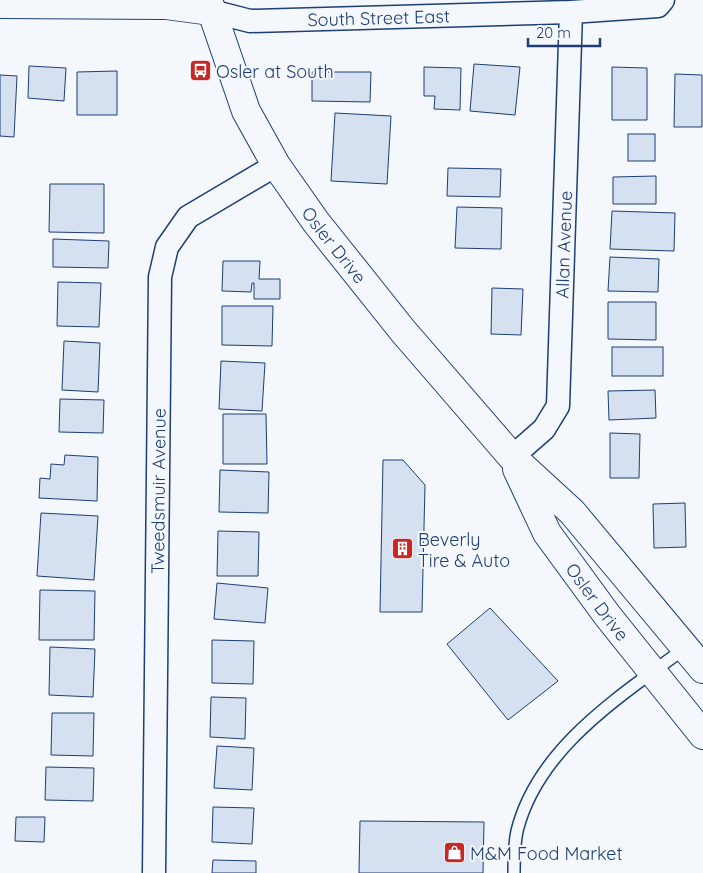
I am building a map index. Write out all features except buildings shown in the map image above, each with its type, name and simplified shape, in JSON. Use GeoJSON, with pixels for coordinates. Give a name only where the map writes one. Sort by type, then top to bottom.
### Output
{"type":"FeatureCollection","features":[{"type":"Feature","properties":{"kind":"main road"},"geometry":{"type":"LineString","coordinates":[[0,4],[209,6]]}},
{"type":"Feature","properties":{"kind":"main road","name":"Osler Drive"},"geometry":{"type":"LineString","coordinates":[[209,6],[246,111],[276,165],[316,222],[403,330],[512,457],[572,512],[703,670]]}},
{"type":"Feature","properties":{"kind":"main road","name":"Osler Drive"},"geometry":{"type":"LineString","coordinates":[[512,457],[547,533],[652,673],[703,735]]}},
{"type":"Feature","properties":{"kind":"street","name":"South Street East"},"geometry":{"type":"LineString","coordinates":[[209,6],[250,20],[571,12],[658,6],[663,0]]}},
{"type":"Feature","properties":{"kind":"street","name":"Allan Avenue"},"geometry":{"type":"LineString","coordinates":[[512,457],[544,429],[558,406],[571,12]]}},
{"type":"Feature","properties":{"kind":"street","name":"Tweedsmuir Avenue"},"geometry":{"type":"LineString","coordinates":[[154,873],[160,277],[167,247],[188,217],[276,165]]}},
{"type":"Feature","properties":{"kind":"lane"},"geometry":{"type":"LineString","coordinates":[[514,873],[517,831],[531,796],[544,773],[586,724],[685,648]]}},
{"type":"Feature","properties":{"kind":"place","name":"Osler at South"},"geometry":{"type":"Point","coordinates":[200,71]}},
{"type":"Feature","properties":{"kind":"place","name":"Beverly Tire & Auto"},"geometry":{"type":"Point","coordinates":[402,549]}},
{"type":"Feature","properties":{"kind":"place","name":"M&M Food Market"},"geometry":{"type":"Point","coordinates":[454,853]}}]}
